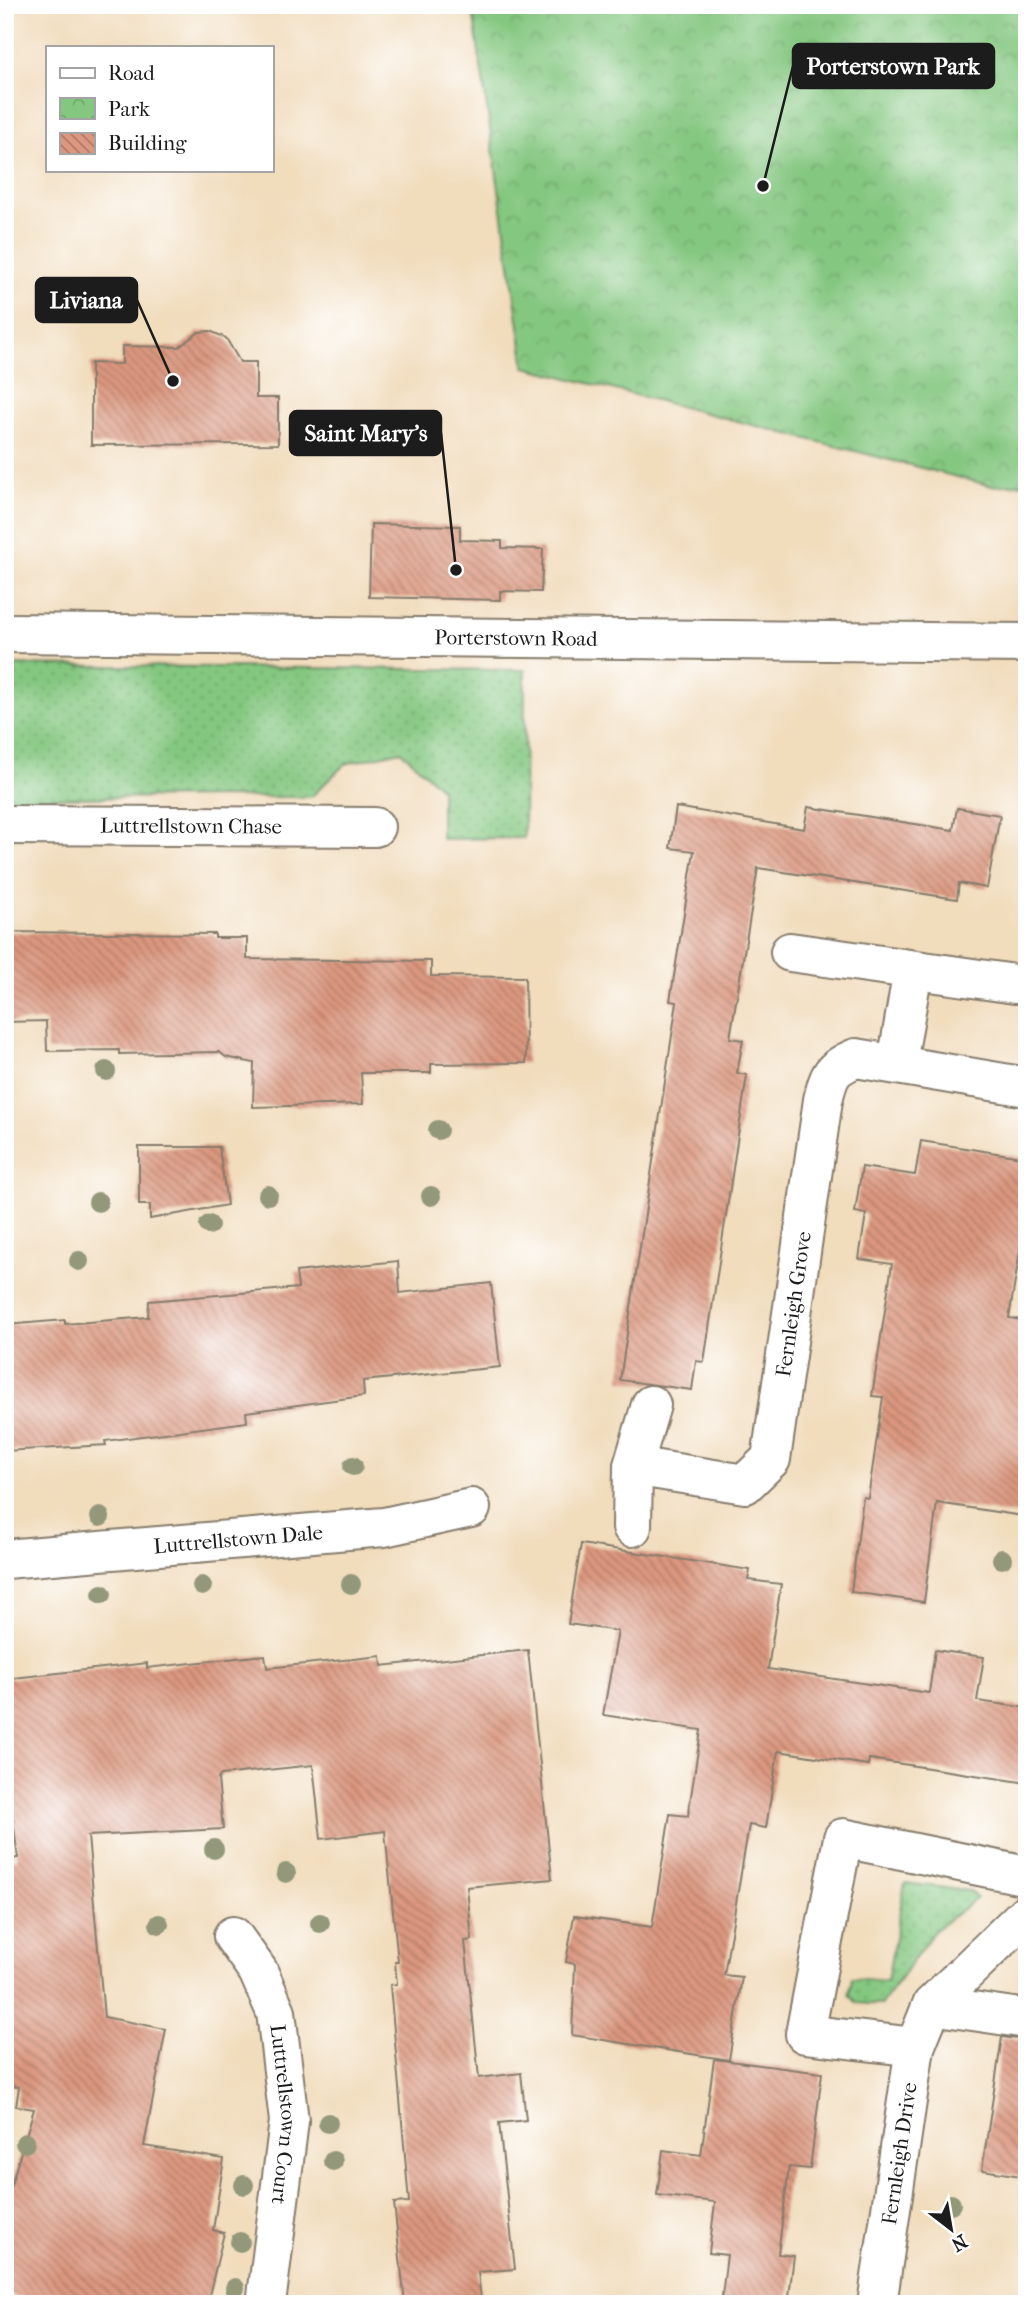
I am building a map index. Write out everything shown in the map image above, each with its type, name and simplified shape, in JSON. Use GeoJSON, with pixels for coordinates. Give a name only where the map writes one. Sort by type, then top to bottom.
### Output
{"type":"FeatureCollection","features":[{"type":"Feature","properties":{"kind":"street","name":"Porterstown Road"},"geometry":{"type":"LineString","coordinates":[[5,633],[1027,643]]}},
{"type":"Feature","properties":{"kind":"street","name":"Luttrellstown Chase"},"geometry":{"type":"LineString","coordinates":[[5,825],[375,827]]}},
{"type":"Feature","properties":{"kind":"street"},"geometry":{"type":"LineString","coordinates":[[790,952],[1015,984]]}},
{"type":"Feature","properties":{"kind":"street"},"geometry":{"type":"LineString","coordinates":[[897,1063],[913,970]]}},
{"type":"Feature","properties":{"kind":"street","name":"Fernleigh Grove"},"geometry":{"type":"LineString","coordinates":[[633,1466],[744,1484],[771,1460],[828,1079],[838,1065],[856,1058],[1027,1087]]}},
{"type":"Feature","properties":{"kind":"street"},"geometry":{"type":"LineString","coordinates":[[632,1527],[633,1466],[651,1405]]}},
{"type":"Feature","properties":{"kind":"street","name":"Luttrellstown Dale"},"geometry":{"type":"LineString","coordinates":[[5,1559],[384,1527],[471,1508]]}},
{"type":"Feature","properties":{"kind":"street"},"geometry":{"type":"LineString","coordinates":[[915,2047],[805,2034],[843,1838],[1027,1876]]}},
{"type":"Feature","properties":{"kind":"street","name":"Fernleigh Drive"},"geometry":{"type":"LineString","coordinates":[[877,2304],[915,2047],[932,2005],[1027,1913]]}},
{"type":"Feature","properties":{"kind":"street","name":"Luttrellstown Court"},"geometry":{"type":"LineString","coordinates":[[233,1937],[258,1971],[276,2012],[289,2121],[267,2304]]}},
{"type":"Feature","properties":{"kind":"street"},"geometry":{"type":"LineString","coordinates":[[932,2005],[1027,2019]]}},
{"type":"Feature","properties":{"kind":"green space"},"geometry":{"type":"Polygon","coordinates":[[[472,5],[1027,5],[1027,483],[992,486],[525,367],[472,5]]]}},
{"type":"Feature","properties":{"kind":"green space"},"geometry":{"type":"Polygon","coordinates":[[[5,665],[525,670],[524,838],[441,839],[441,788],[401,751],[345,764],[311,797],[5,798],[5,665]]]}},
{"type":"Feature","properties":{"kind":"green space"},"geometry":{"type":"Polygon","coordinates":[[[905,1883],[971,1891],[977,1898],[934,1931],[881,2005],[857,2003],[849,1994],[852,1978],[887,1981],[905,1883]]]}},
{"type":"Feature","properties":{"kind":"building"},"geometry":{"type":"Polygon","coordinates":[[[210,331],[226,338],[240,362],[256,362],[256,398],[278,398],[278,444],[91,445],[91,363],[122,364],[122,346],[179,347],[199,332],[210,331]]]}},
{"type":"Feature","properties":{"kind":"building"},"geometry":{"type":"Polygon","coordinates":[[[371,524],[460,526],[460,540],[502,541],[502,548],[543,549],[541,592],[500,591],[500,600],[369,597],[371,524]]]}},
{"type":"Feature","properties":{"kind":"building"},"geometry":{"type":"Polygon","coordinates":[[[676,807],[804,829],[808,807],[953,830],[957,808],[1000,815],[987,888],[959,883],[957,899],[758,868],[730,1038],[743,1040],[737,1073],[747,1075],[704,1362],[696,1361],[692,1390],[620,1380],[677,1002],[670,1001],[694,851],[670,848],[676,807]]]}},
{"type":"Feature","properties":{"kind":"building"},"geometry":{"type":"Polygon","coordinates":[[[5,932],[215,934],[215,938],[247,938],[247,959],[431,961],[431,976],[525,977],[526,1063],[431,1064],[431,1073],[361,1073],[363,1104],[253,1107],[254,1063],[226,1057],[219,1052],[119,1054],[119,1050],[47,1051],[46,1021],[5,1022],[5,932]]]}},
{"type":"Feature","properties":{"kind":"building"},"geometry":{"type":"Polygon","coordinates":[[[921,1141],[1027,1158],[1027,1208],[1009,1318],[1027,1321],[1027,1491],[1023,1516],[937,1503],[924,1602],[851,1592],[863,1497],[868,1498],[883,1397],[872,1396],[892,1264],[859,1259],[866,1214],[855,1212],[862,1167],[915,1175],[921,1141]]]}},
{"type":"Feature","properties":{"kind":"building"},"geometry":{"type":"Polygon","coordinates":[[[139,1147],[219,1147],[227,1205],[150,1219],[150,1205],[139,1205],[139,1147]]]}},
{"type":"Feature","properties":{"kind":"building"},"geometry":{"type":"Polygon","coordinates":[[[398,1261],[400,1293],[491,1283],[500,1367],[363,1381],[364,1396],[246,1412],[247,1422],[105,1441],[106,1445],[5,1451],[5,1325],[65,1320],[65,1324],[148,1317],[149,1301],[298,1288],[296,1272],[398,1261]]]}},
{"type":"Feature","properties":{"kind":"building"},"geometry":{"type":"Polygon","coordinates":[[[581,1544],[750,1570],[748,1580],[781,1584],[768,1669],[929,1693],[935,1650],[984,1657],[977,1701],[1027,1708],[1027,1783],[869,1759],[868,1765],[778,1751],[766,1828],[749,1825],[724,1975],[742,1977],[729,2060],[572,2035],[575,1964],[566,1962],[574,1916],[652,1927],[670,1814],[688,1816],[701,1730],[603,1715],[618,1631],[568,1624],[581,1544]]]}},
{"type":"Feature","properties":{"kind":"building"},"geometry":{"type":"Polygon","coordinates":[[[528,1650],[552,1879],[467,1887],[472,1940],[465,1941],[479,2078],[521,2073],[526,2120],[499,2123],[515,2269],[478,2272],[481,2300],[405,2304],[394,2203],[409,2202],[390,1985],[397,1984],[395,1962],[398,1962],[385,1831],[321,1839],[313,1765],[221,1775],[218,1779],[223,1829],[88,1836],[104,2017],[166,2029],[144,2146],[224,2159],[213,2230],[224,2233],[207,2304],[45,2304],[5,2294],[5,2205],[34,2109],[16,2106],[19,2087],[5,2085],[5,1954],[12,1951],[5,1860],[18,1858],[5,1759],[5,1679],[147,1663],[147,1668],[265,1655],[267,1668],[381,1656],[382,1666],[528,1650]]]}},
{"type":"Feature","properties":{"kind":"building"},"geometry":{"type":"Polygon","coordinates":[[[1002,2037],[1027,2040],[1027,2177],[982,2170],[1002,2037]]]}},
{"type":"Feature","properties":{"kind":"building"},"geometry":{"type":"Polygon","coordinates":[[[714,2059],[822,2073],[810,2169],[789,2167],[778,2254],[794,2256],[788,2304],[721,2304],[727,2255],[709,2253],[715,2202],[657,2195],[663,2150],[701,2155],[714,2059]]]}},
{"type":"Feature","properties":{"kind":"place","name":"Porterstown Park"},"geometry":{"type":"Point","coordinates":[763,186]}},
{"type":"Feature","properties":{"kind":"place","name":"Liviana"},"geometry":{"type":"Point","coordinates":[173,381]}},
{"type":"Feature","properties":{"kind":"place","name":"Saint Mary's"},"geometry":{"type":"Point","coordinates":[456,570]}}]}
